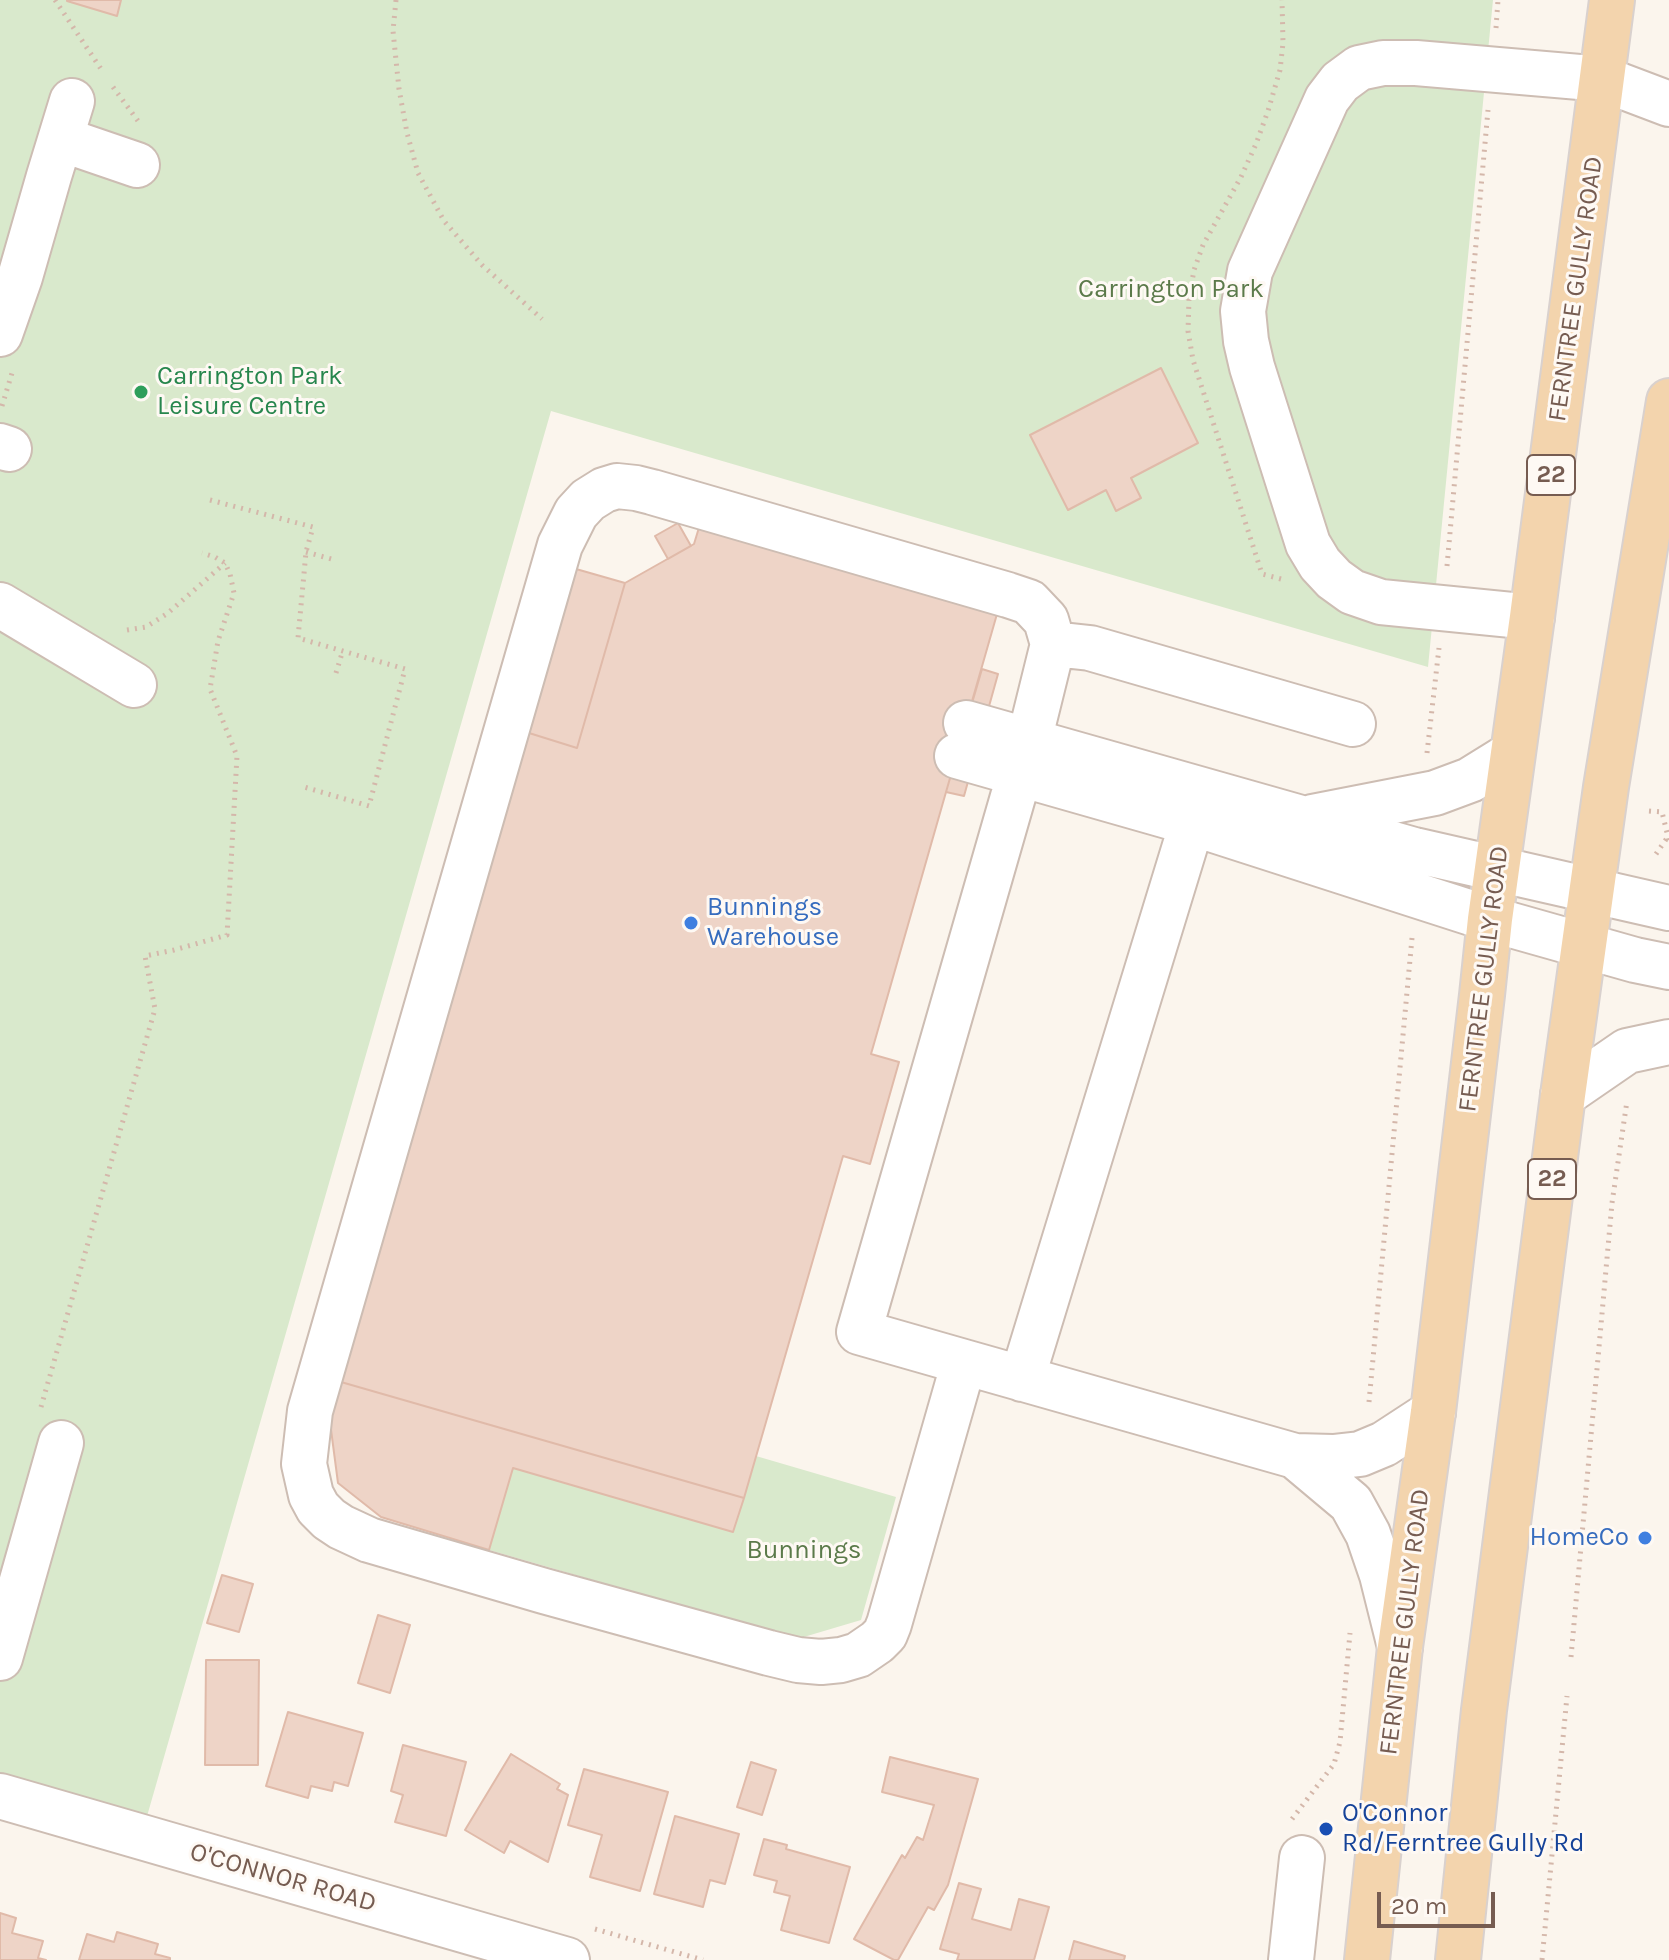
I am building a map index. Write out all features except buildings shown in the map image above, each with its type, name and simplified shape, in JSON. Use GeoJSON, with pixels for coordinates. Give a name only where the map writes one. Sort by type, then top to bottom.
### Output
{"type":"FeatureCollection","features":[{"type":"Feature","properties":{"kind":"main road","name":"FERNTREE GULLY ROAD"},"geometry":{"type":"LineString","coordinates":[[1367,1960],[1400,1647],[1433,1412],[1496,870],[1612,0]]}},
{"type":"Feature","properties":{"kind":"main road","name":"22"},"geometry":{"type":"LineString","coordinates":[[1458,1960],[1484,1710],[1563,1095],[1606,787],[1669,401]]}},
{"type":"Feature","properties":{"kind":"street"},"geometry":{"type":"LineString","coordinates":[[1532,617],[1381,602],[1352,592],[1326,572],[1308,544],[1252,367],[1243,311],[1250,271],[1327,99],[1340,82],[1359,68],[1383,63],[1416,63],[1603,79],[1669,104]]}},
{"type":"Feature","properties":{"kind":"street"},"geometry":{"type":"LineString","coordinates":[[0,334],[67,120],[137,165]]}},
{"type":"Feature","properties":{"kind":"street"},"geometry":{"type":"LineString","coordinates":[[964,1362],[885,1634],[858,1655],[841,1660],[798,1660],[384,1544],[354,1533],[329,1519],[311,1495],[304,1464],[310,1411],[560,545],[576,513],[588,500],[604,490],[617,486],[652,492],[1008,595],[1029,602],[1046,620],[1053,644],[1025,758],[859,1332],[1295,1456],[1360,1454],[1384,1444],[1433,1412]]}},
{"type":"Feature","properties":{"kind":"street"},"geometry":{"type":"LineString","coordinates":[[0,605],[134,685]]}},
{"type":"Feature","properties":{"kind":"street"},"geometry":{"type":"LineString","coordinates":[[1053,644],[1090,648],[1353,724]]}},
{"type":"Feature","properties":{"kind":"street"},"geometry":{"type":"LineString","coordinates":[[962,739],[1196,807],[1490,919],[1669,967]]}},
{"type":"Feature","properties":{"kind":"street"},"geometry":{"type":"LineString","coordinates":[[1302,819],[1435,793],[1470,780],[1512,754]]}},
{"type":"Feature","properties":{"kind":"street"},"geometry":{"type":"LineString","coordinates":[[1196,807],[1302,819],[1496,870],[1669,908]]}},
{"type":"Feature","properties":{"kind":"street"},"geometry":{"type":"LineString","coordinates":[[1022,1379],[1196,807]]}},
{"type":"Feature","properties":{"kind":"street"},"geometry":{"type":"LineString","coordinates":[[1563,1095],[1627,1051],[1669,1042]]}},
{"type":"Feature","properties":{"kind":"street"},"geometry":{"type":"LineString","coordinates":[[0,1658],[50,1426]]}},
{"type":"Feature","properties":{"kind":"street"},"geometry":{"type":"LineString","coordinates":[[1295,1456],[1351,1503],[1368,1534],[1382,1575],[1400,1647]]}},
{"type":"Feature","properties":{"kind":"street","name":"O'CONNOR ROAD"},"geometry":{"type":"LineString","coordinates":[[0,1796],[567,1960]]}},
{"type":"Feature","properties":{"kind":"street"},"geometry":{"type":"LineString","coordinates":[[1291,1960],[1295,1840]]}},
{"type":"Feature","properties":{"kind":"path"},"geometry":{"type":"LineString","coordinates":[[396,0],[393,31],[399,89],[418,173],[444,221],[482,265],[542,319]]}},
{"type":"Feature","properties":{"kind":"path"},"geometry":{"type":"LineString","coordinates":[[1446,571],[1489,100]]}},
{"type":"Feature","properties":{"kind":"path"},"geometry":{"type":"LineString","coordinates":[[210,500],[313,527],[306,552],[298,638],[405,669],[369,806],[304,787]]}},
{"type":"Feature","properties":{"kind":"path"},"geometry":{"type":"LineString","coordinates":[[306,552],[335,560]]}},
{"type":"Feature","properties":{"kind":"path"},"geometry":{"type":"LineString","coordinates":[[50,1426],[65,1326],[155,1009],[145,956],[227,935],[237,756],[210,689],[218,641],[234,593],[225,563],[202,553]]}},
{"type":"Feature","properties":{"kind":"path"},"geometry":{"type":"LineString","coordinates":[[115,628],[127,631],[146,627],[168,613],[225,563]]}},
{"type":"Feature","properties":{"kind":"path"},"geometry":{"type":"LineString","coordinates":[[1427,757],[1440,639]]}},
{"type":"Feature","properties":{"kind":"path"},"geometry":{"type":"LineString","coordinates":[[336,673],[343,650]]}},
{"type":"Feature","properties":{"kind":"path"},"geometry":{"type":"LineString","coordinates":[[1649,811],[1662,812],[1668,838],[1656,854]]}},
{"type":"Feature","properties":{"kind":"path"},"geometry":{"type":"LineString","coordinates":[[1368,1411],[1412,936]]}},
{"type":"Feature","properties":{"kind":"path"},"geometry":{"type":"LineString","coordinates":[[1571,1657],[1612,1203],[1627,1099]]}},
{"type":"Feature","properties":{"kind":"path"},"geometry":{"type":"LineString","coordinates":[[1295,1840],[1334,1764],[1340,1742],[1352,1619]]}},
{"type":"Feature","properties":{"kind":"path"},"geometry":{"type":"LineString","coordinates":[[1542,1960],[1567,1696]]}},
{"type":"Feature","properties":{"kind":"green space","name":"Carrington Park"},"geometry":{"type":"Polygon","coordinates":[[[0,0],[1493,0],[1428,667],[551,411],[141,1837],[0,1796],[0,0]]]}},
{"type":"Feature","properties":{"kind":"green space","name":"Bunnings"},"geometry":{"type":"Polygon","coordinates":[[[756,1456],[896,1497],[861,1620],[797,1639],[489,1550],[513,1468],[732,1532],[756,1456]]]}},
{"type":"Feature","properties":{"kind":"place","name":"Carrington Park Leisure Centre"},"geometry":{"type":"Point","coordinates":[141,392]}},
{"type":"Feature","properties":{"kind":"place","name":"Bunnings Warehouse"},"geometry":{"type":"Point","coordinates":[691,923]}},
{"type":"Feature","properties":{"kind":"place","name":"HomeCo"},"geometry":{"type":"Point","coordinates":[1645,1538]}},
{"type":"Feature","properties":{"kind":"place","name":"O'Connor Rd/Ferntree Gully Rd"},"geometry":{"type":"Point","coordinates":[1326,1829]}}]}
